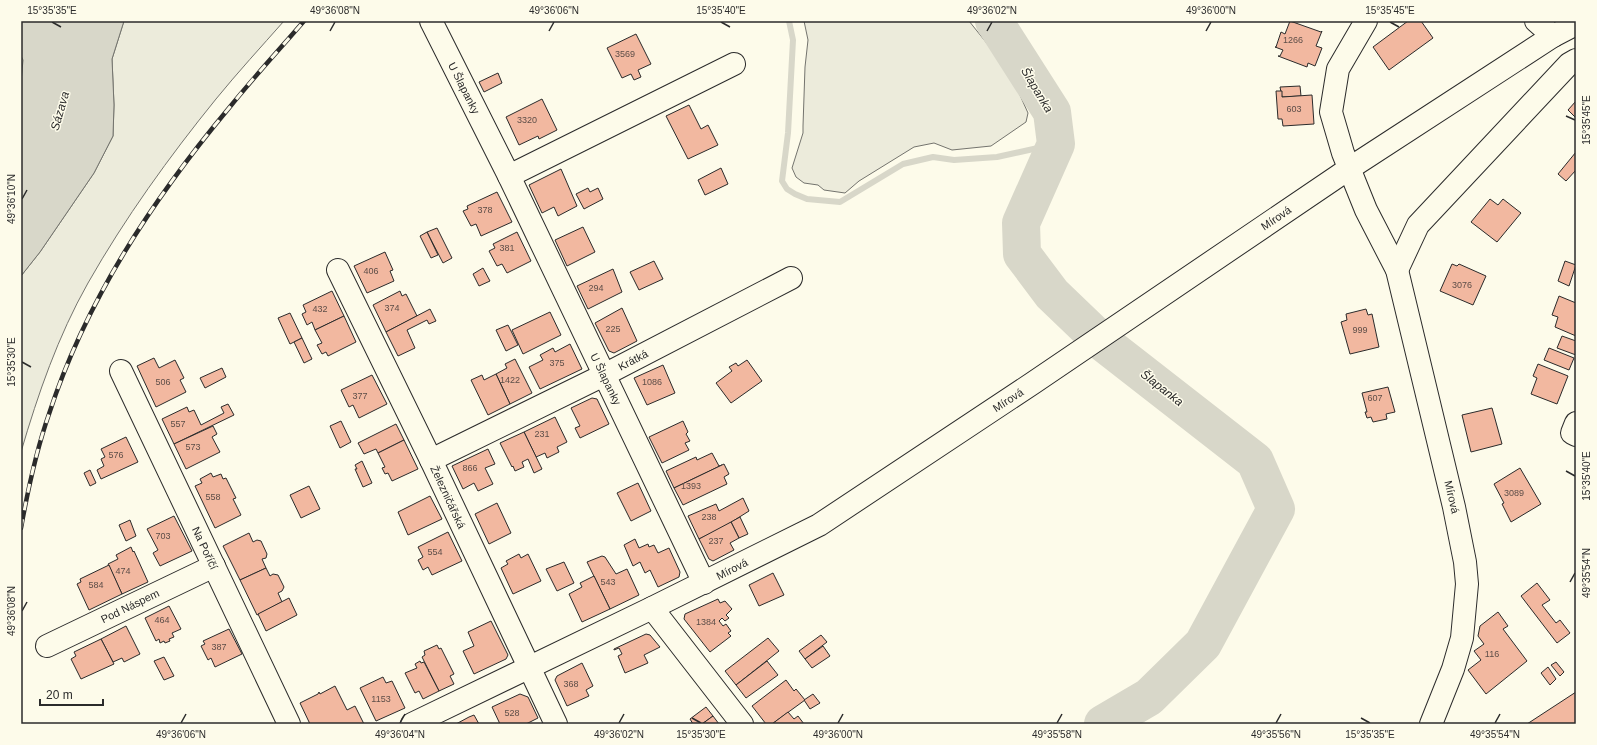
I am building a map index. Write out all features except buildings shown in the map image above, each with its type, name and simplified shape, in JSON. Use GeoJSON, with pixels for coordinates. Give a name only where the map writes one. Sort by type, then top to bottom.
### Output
{"type":"FeatureCollection","features":[{"type":"Feature","properties":{"kind":"street","name":"U Šlapanky"},"geometry":{"type":"LineString","coordinates":[[431,21],[509,176],[704,583]]}},
{"type":"Feature","properties":{"kind":"street","name":"Mírová"},"geometry":{"type":"LineString","coordinates":[[1366,21],[1338,69],[1331,112],[1343,153],[1366,210],[1397,270],[1454,507],[1465,562],[1467,584],[1462,638],[1453,669],[1432,724]]}},
{"type":"Feature","properties":{"kind":"street"},"geometry":{"type":"LineString","coordinates":[[1536,21],[1552,36]]}},
{"type":"Feature","properties":{"kind":"street","name":"Mírová"},"geometry":{"type":"LineString","coordinates":[[412,724],[704,583],[819,525],[1033,383],[1350,168],[1552,36],[1576,24]]}},
{"type":"Feature","properties":{"kind":"street"},"geometry":{"type":"LineString","coordinates":[[1397,270],[1418,225],[1564,70],[1576,60]]}},
{"type":"Feature","properties":{"kind":"street"},"geometry":{"type":"LineString","coordinates":[[509,176],[734,64]]}},
{"type":"Feature","properties":{"kind":"street","name":"Železničářská"},"geometry":{"type":"LineString","coordinates":[[338,270],[431,460],[556,724]]}},
{"type":"Feature","properties":{"kind":"street","name":"Krátká"},"geometry":{"type":"LineString","coordinates":[[431,460],[604,375],[791,278]]}},
{"type":"Feature","properties":{"kind":"street","name":"Na Poříčí"},"geometry":{"type":"LineString","coordinates":[[121,371],[290,724]]}},
{"type":"Feature","properties":{"kind":"street","name":"Pod Náspem"},"geometry":{"type":"LineString","coordinates":[[47,646],[214,566]]}},
{"type":"Feature","properties":{"kind":"street"},"geometry":{"type":"LineString","coordinates":[[652,608],[742,724]]}},
{"type":"Feature","properties":{"kind":"shaded area"},"geometry":{"type":"Polygon","coordinates":[[[124,21],[284,21],[224,89],[181,143],[148,188],[102,259],[77,303],[58,344],[34,409],[21,452],[21,276],[40,252],[94,173],[113,136],[114,105],[112,59],[124,21]]]}},
{"type":"Feature","properties":{"kind":"shaded area"},"geometry":{"type":"Polygon","coordinates":[[[804,21],[969,21],[1009,71],[1028,113],[1026,122],[991,146],[952,150],[934,143],[914,147],[859,181],[845,193],[824,190],[818,185],[804,183],[796,177],[792,168],[803,133],[805,67],[808,40],[804,21]]]}},
{"type":"Feature","properties":{"kind":"water","name":"Sázava"},"geometry":{"type":"Polygon","coordinates":[[[21,21],[124,21],[112,59],[114,105],[113,136],[94,173],[40,252],[21,276],[21,82],[23,60],[21,56],[21,21]]]}},
{"type":"Feature","properties":{"kind":"waterway"},"geometry":{"type":"LineString","coordinates":[[789,21],[793,40],[788,133],[782,181],[787,189],[795,194],[807,199],[840,202],[903,164],[933,157],[954,160],[997,157],[1056,144]]}},
{"type":"Feature","properties":{"kind":"waterway","name":"Šlapanka"},"geometry":{"type":"LineString","coordinates":[[994,21],[1052,112],[1056,144],[1021,223],[1022,254],[1052,294],[1101,341],[1255,461],[1276,509],[1203,644],[1149,697],[1103,724]]}},
{"type":"Feature","properties":{"kind":"railway"},"geometry":{"type":"LineString","coordinates":[[21,528],[33,470],[49,414],[64,372],[102,291],[124,252],[174,178],[238,97],[304,21]]}}]}
